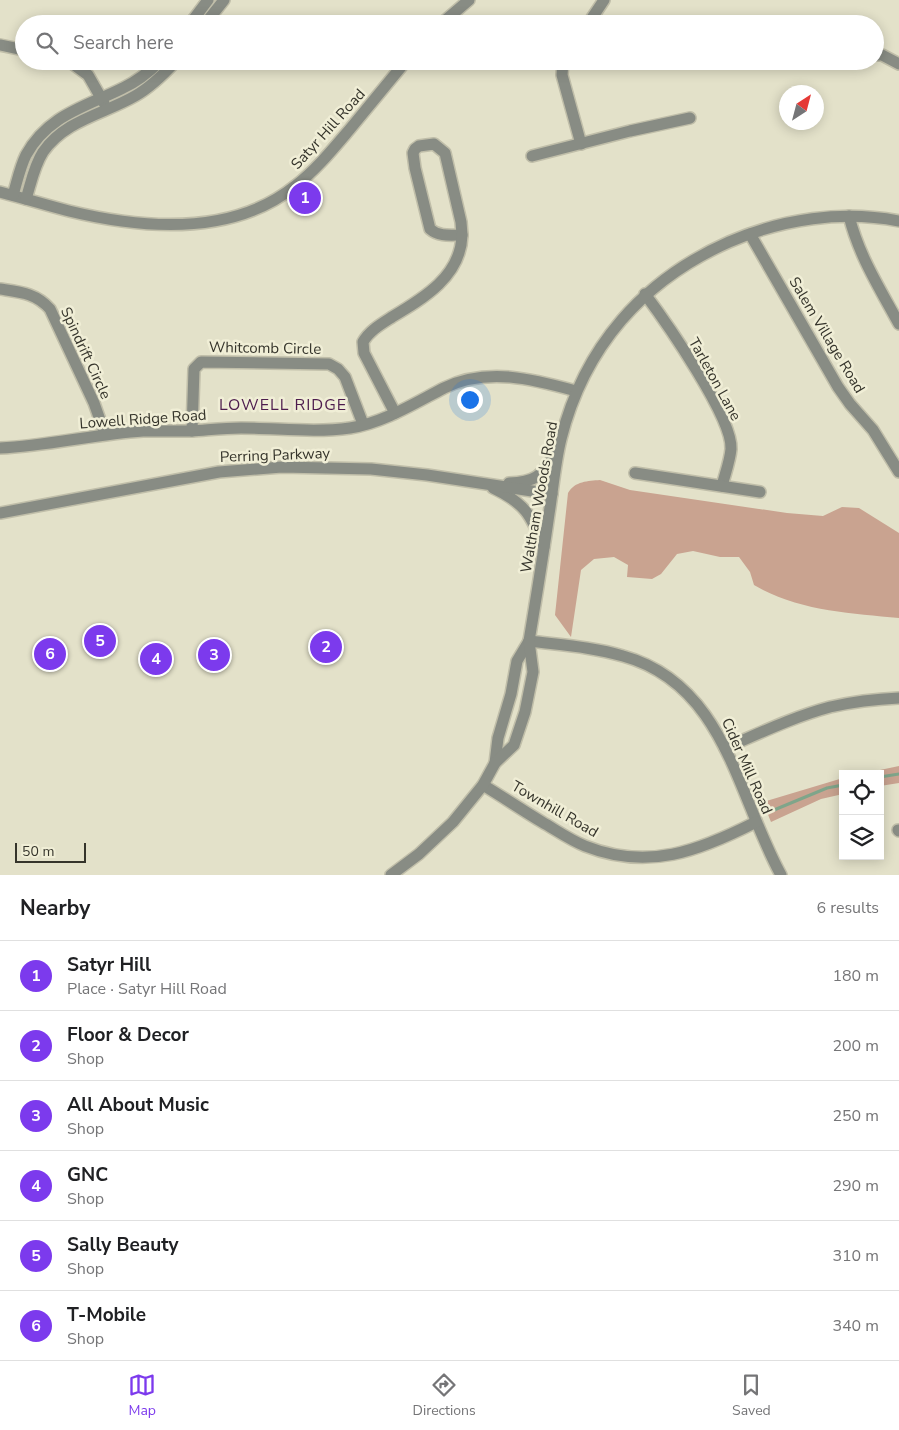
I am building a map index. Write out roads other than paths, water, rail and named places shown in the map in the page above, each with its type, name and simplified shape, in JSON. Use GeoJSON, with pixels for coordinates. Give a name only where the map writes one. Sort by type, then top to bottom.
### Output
{"type":"FeatureCollection","features":[{"type":"Feature","properties":{"kind":"street"},"geometry":{"type":"LineString","coordinates":[[197,15],[208,0]]}},
{"type":"Feature","properties":{"kind":"street"},"geometry":{"type":"LineString","coordinates":[[212,15],[224,0]]}},
{"type":"Feature","properties":{"kind":"street"},"geometry":{"type":"LineString","coordinates":[[452,15],[469,0]]}},
{"type":"Feature","properties":{"kind":"street"},"geometry":{"type":"LineString","coordinates":[[594,15],[604,0]]}},
{"type":"Feature","properties":{"kind":"street"},"geometry":{"type":"LineString","coordinates":[[0,45],[15,48]]}},
{"type":"Feature","properties":{"kind":"street"},"geometry":{"type":"LineString","coordinates":[[884,56],[899,64]]}},
{"type":"Feature","properties":{"kind":"street"},"geometry":{"type":"LineString","coordinates":[[81,70],[88,75],[107,109]]}},
{"type":"Feature","properties":{"kind":"street"},"geometry":{"type":"LineString","coordinates":[[13,195],[26,156],[44,131],[68,113],[136,81],[149,70]]}},
{"type":"Feature","properties":{"kind":"street"},"geometry":{"type":"LineString","coordinates":[[26,199],[38,162],[50,144],[74,124],[134,96],[151,85],[167,70]]}},
{"type":"Feature","properties":{"kind":"street","name":"Satyr Hill Road"},"geometry":{"type":"LineString","coordinates":[[0,192],[88,215],[153,224],[203,222],[239,215],[255,210],[282,196],[318,166],[398,70]]}},
{"type":"Feature","properties":{"kind":"street"},"geometry":{"type":"LineString","coordinates":[[562,70],[581,144]]}},
{"type":"Feature","properties":{"kind":"street"},"geometry":{"type":"LineString","coordinates":[[532,156],[690,118]]}},
{"type":"Feature","properties":{"kind":"street"},"geometry":{"type":"LineString","coordinates":[[396,413],[364,353],[363,342],[369,333],[418,302],[442,282],[460,252],[462,235],[461,222],[445,153],[434,144],[415,148],[413,153],[415,168],[430,229],[441,235],[462,235]]}},
{"type":"Feature","properties":{"kind":"street"},"geometry":{"type":"LineString","coordinates":[[849,216],[855,239],[862,255],[899,324]]}},
{"type":"Feature","properties":{"kind":"street","name":"Waltham Woods Road"},"geometry":{"type":"LineString","coordinates":[[495,763],[514,745],[525,712],[533,672],[530,641],[558,451],[576,391],[611,332],[645,294],[663,280],[697,258],[750,234],[804,220],[849,216],[899,221]]}},
{"type":"Feature","properties":{"kind":"street","name":"Salem Village Road"},"geometry":{"type":"LineString","coordinates":[[750,234],[838,387],[873,430],[899,472]]}},
{"type":"Feature","properties":{"kind":"street","name":"Spindrift Circle"},"geometry":{"type":"LineString","coordinates":[[0,289],[33,295],[50,308],[94,402],[105,434]]}},
{"type":"Feature","properties":{"kind":"street","name":"Tarleton Lane"},"geometry":{"type":"LineString","coordinates":[[645,294],[668,324],[726,426],[731,448],[722,486]]}},
{"type":"Feature","properties":{"kind":"street","name":"Whitcomb Circle"},"geometry":{"type":"LineString","coordinates":[[192,431],[194,369],[201,362],[329,364],[338,369],[345,377],[363,424]]}},
{"type":"Feature","properties":{"kind":"street","name":"Lowell Ridge Road"},"geometry":{"type":"LineString","coordinates":[[0,448],[105,434],[238,428],[335,429],[363,424],[396,413],[455,384],[493,376],[535,380],[576,391]]}},
{"type":"Feature","properties":{"kind":"street"},"geometry":{"type":"LineString","coordinates":[[482,483],[524,482],[532,480],[544,471],[558,451]]}},
{"type":"Feature","properties":{"kind":"street","name":"Perring Parkway"},"geometry":{"type":"LineString","coordinates":[[0,513],[219,472],[282,467],[371,469],[552,494]]}},
{"type":"Feature","properties":{"kind":"street"},"geometry":{"type":"LineString","coordinates":[[635,473],[760,492]]}},
{"type":"Feature","properties":{"kind":"street"},"geometry":{"type":"LineString","coordinates":[[482,483],[502,492],[524,508],[535,526],[544,548]]}},
{"type":"Feature","properties":{"kind":"street","name":"Waltham Woods Road"},"geometry":{"type":"LineString","coordinates":[[391,875],[419,854],[443,832],[484,785],[495,763],[498,738],[509,704],[517,661],[530,641]]}},
{"type":"Feature","properties":{"kind":"street","name":"Cider Mill Road"},"geometry":{"type":"LineString","coordinates":[[530,641],[624,656],[642,662],[680,684],[697,702],[710,720],[725,748],[781,875]]}},
{"type":"Feature","properties":{"kind":"street"},"geometry":{"type":"LineString","coordinates":[[725,748],[788,721],[830,707],[855,702],[899,698]]}},
{"type":"Feature","properties":{"kind":"street","name":"Townhill Road"},"geometry":{"type":"LineString","coordinates":[[484,785],[583,846],[603,853],[628,858],[662,857],[680,853],[717,840],[756,822]]}},
{"type":"Feature","properties":{"kind":"waterway"},"geometry":{"type":"LineString","coordinates":[[884,776],[899,774]]}},
{"type":"Feature","properties":{"kind":"waterway"},"geometry":{"type":"LineString","coordinates":[[774,810],[827,788],[839,786]]}},
{"type":"Feature","properties":{"kind":"place","name":"Satyr Hill"},"geometry":{"type":"Point","coordinates":[305,198]}},
{"type":"Feature","properties":{"kind":"place","name":"Sally Beauty"},"geometry":{"type":"Point","coordinates":[100,641]}},
{"type":"Feature","properties":{"kind":"place","name":"Floor & Decor"},"geometry":{"type":"Point","coordinates":[326,647]}},
{"type":"Feature","properties":{"kind":"place","name":"T-Mobile"},"geometry":{"type":"Point","coordinates":[50,654]}},
{"type":"Feature","properties":{"kind":"place","name":"All About Music"},"geometry":{"type":"Point","coordinates":[214,655]}},
{"type":"Feature","properties":{"kind":"place","name":"GNC"},"geometry":{"type":"Point","coordinates":[156,659]}},
{"type":"Feature","properties":{"kind":"district","name":"LOWELL RIDGE"},"geometry":{"type":"Point","coordinates":[283,405]}}]}
